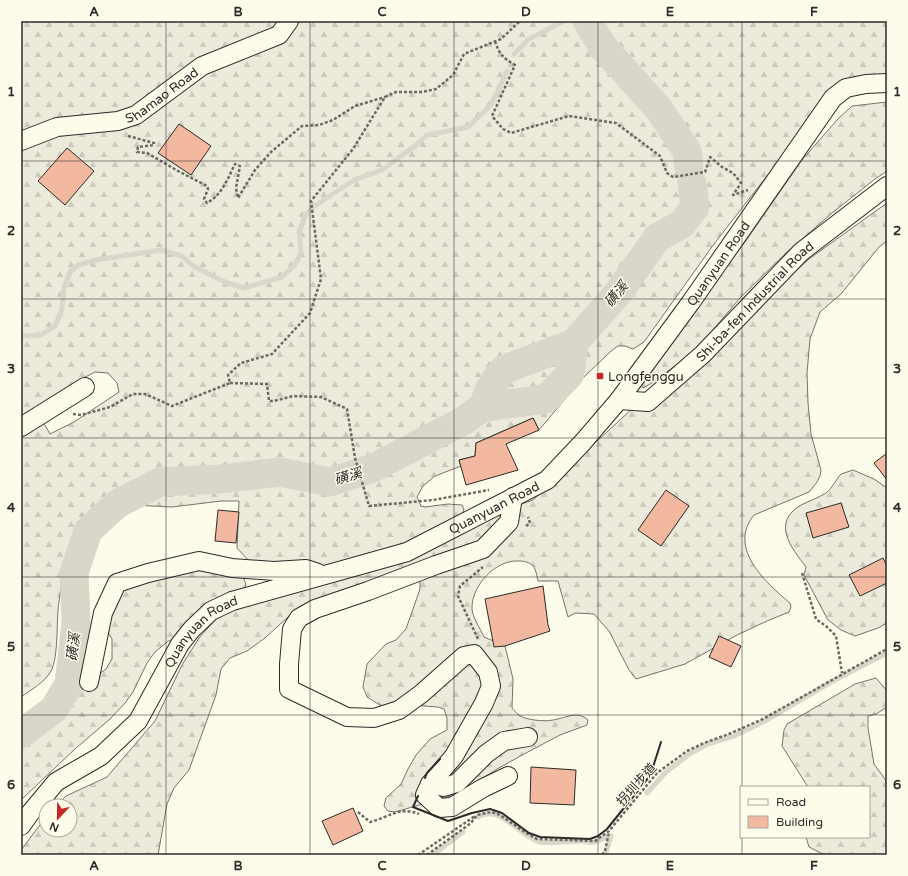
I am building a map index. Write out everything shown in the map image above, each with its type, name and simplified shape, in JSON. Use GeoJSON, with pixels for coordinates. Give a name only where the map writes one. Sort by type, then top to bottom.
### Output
{"type":"FeatureCollection","features":[{"type":"Feature","properties":{"kind":"street","name":"Shamao Road"},"geometry":{"type":"LineString","coordinates":[[21,141],[57,128],[118,121],[136,115],[202,66],[279,35],[290,21]]}},
{"type":"Feature","properties":{"kind":"street","name":"Quanyuan Road"},"geometry":{"type":"LineString","coordinates":[[21,826],[56,782],[101,756],[138,721],[180,644],[192,629],[211,612],[232,601],[407,552],[547,480],[583,442],[619,400],[691,302],[833,98],[846,88],[866,84],[887,83]]}},
{"type":"Feature","properties":{"kind":"street","name":"Shi-ba-fen Industrial Road"},"geometry":{"type":"LineString","coordinates":[[619,400],[648,402],[703,354],[801,252],[887,186]]}},
{"type":"Feature","properties":{"kind":"street"},"geometry":{"type":"LineString","coordinates":[[24,420],[47,410],[85,387]]}},
{"type":"Feature","properties":{"kind":"street"},"geometry":{"type":"LineString","coordinates":[[508,776],[483,788],[452,807],[439,808],[425,795],[430,784],[454,756],[484,703],[491,686],[488,672],[474,654],[464,656],[421,694],[399,710],[374,718],[348,717],[288,689],[292,629],[299,618],[315,609],[483,549],[509,522],[513,497]]}},
{"type":"Feature","properties":{"kind":"street"},"geometry":{"type":"LineString","coordinates":[[89,682],[103,612],[117,583],[148,573],[199,561],[232,568],[274,571],[306,569],[323,575]]}},
{"type":"Feature","properties":{"kind":"street"},"geometry":{"type":"LineString","coordinates":[[430,784],[444,787],[457,783],[486,754],[504,741],[528,737]]}},
{"type":"Feature","properties":{"kind":"path"},"geometry":{"type":"LineString","coordinates":[[118,121],[123,135],[154,143],[154,145],[138,147],[137,152],[147,153],[207,186],[208,189],[204,199],[207,202],[215,199],[235,164],[240,166],[236,188],[238,198],[255,170],[272,152],[302,126],[319,124],[333,120],[355,106],[396,92],[422,92],[436,89],[453,75],[464,54],[501,39],[520,21]]}},
{"type":"Feature","properties":{"kind":"path"},"geometry":{"type":"LineString","coordinates":[[495,41],[499,52],[507,61],[515,65],[492,116],[503,129],[512,133],[569,116],[616,123],[660,156],[667,173],[673,176],[705,172],[710,157],[722,167],[733,173],[741,183],[733,195],[751,190],[747,196]]}},
{"type":"Feature","properties":{"kind":"path"},"geometry":{"type":"LineString","coordinates":[[230,384],[228,375],[241,363],[272,354],[310,313],[321,279],[311,201],[353,149],[385,97]]}},
{"type":"Feature","properties":{"kind":"path"},"geometry":{"type":"LineString","coordinates":[[47,410],[81,415],[110,408],[133,394],[145,394],[172,406],[230,384],[267,384],[269,401],[294,396],[321,397],[347,409],[355,458],[369,506],[433,500],[491,489]]}},
{"type":"Feature","properties":{"kind":"path"},"geometry":{"type":"LineString","coordinates":[[513,497],[526,512],[530,523],[524,528]]}},
{"type":"Feature","properties":{"kind":"path"},"geometry":{"type":"LineString","coordinates":[[481,643],[458,596],[460,586],[486,564]]}},
{"type":"Feature","properties":{"kind":"path"},"geometry":{"type":"LineString","coordinates":[[802,573],[816,619],[836,636],[842,674]]}},
{"type":"Feature","properties":{"kind":"path","name":"拐圳步道"},"geometry":{"type":"LineString","coordinates":[[462,820],[474,814],[477,815],[491,812],[500,815],[537,839],[595,841],[609,831],[657,773],[687,751],[763,718],[887,649]]}},
{"type":"Feature","properties":{"kind":"path"},"geometry":{"type":"LineString","coordinates":[[358,812],[370,822],[395,813],[410,811],[424,816]]}},
{"type":"Feature","properties":{"kind":"path"},"geometry":{"type":"LineString","coordinates":[[418,855],[477,815]]}},
{"type":"Feature","properties":{"kind":"path"},"geometry":{"type":"LineString","coordinates":[[428,855],[470,823],[477,815]]}},
{"type":"Feature","properties":{"kind":"path"},"geometry":{"type":"LineString","coordinates":[[602,855],[605,851],[609,831]]}},
{"type":"Feature","properties":{"kind":"green space"},"geometry":{"type":"Polygon","coordinates":[[[21,21],[887,21],[887,76],[837,86],[714,244],[644,342],[633,349],[625,346],[618,346],[610,352],[582,379],[539,430],[533,418],[476,443],[475,456],[459,460],[461,466],[435,476],[423,486],[417,497],[421,506],[425,507],[448,504],[462,505],[464,509],[462,515],[411,541],[370,558],[333,568],[284,562],[249,561],[237,548],[239,501],[221,501],[172,507],[133,505],[76,536],[70,552],[60,592],[54,664],[51,671],[38,686],[21,697],[21,21]],[[95,372],[72,384],[40,408],[42,420],[50,434],[74,422],[119,392],[117,383],[108,373],[95,372]]]}},
{"type":"Feature","properties":{"kind":"green space"},"geometry":{"type":"Polygon","coordinates":[[[887,102],[887,171],[832,213],[786,253],[740,298],[695,351],[643,388],[640,382],[745,242],[802,160],[837,120],[852,106],[887,102]]]}},
{"type":"Feature","properties":{"kind":"green space"},"geometry":{"type":"Polygon","coordinates":[[[887,203],[887,241],[879,247],[841,294],[820,312],[810,339],[807,373],[808,403],[811,434],[821,470],[820,476],[809,492],[754,515],[747,527],[745,540],[747,552],[761,575],[790,603],[791,607],[789,612],[737,635],[685,664],[636,679],[629,670],[609,631],[594,614],[575,613],[568,617],[558,581],[538,581],[534,567],[526,562],[521,561],[502,564],[494,569],[480,583],[473,600],[472,612],[484,637],[505,646],[513,679],[512,708],[522,717],[535,720],[549,721],[576,715],[584,717],[588,720],[587,725],[560,735],[526,753],[457,794],[395,812],[388,811],[384,806],[386,798],[401,784],[416,755],[430,739],[447,730],[447,718],[444,709],[438,707],[395,704],[387,707],[380,705],[367,697],[363,687],[367,664],[386,644],[396,640],[406,629],[420,589],[420,577],[356,589],[289,616],[265,638],[247,651],[230,658],[221,669],[216,695],[189,770],[174,788],[167,804],[158,855],[21,855],[21,850],[38,828],[38,838],[78,838],[78,798],[64,798],[107,777],[155,721],[182,665],[199,638],[216,619],[238,605],[533,500],[633,408],[767,297],[809,259],[887,203]]]}},
{"type":"Feature","properties":{"kind":"green space"},"geometry":{"type":"Polygon","coordinates":[[[853,470],[874,479],[887,488],[887,623],[878,628],[855,636],[841,630],[828,620],[804,575],[806,567],[790,543],[785,527],[787,519],[792,512],[801,505],[826,493],[841,474],[853,470]]]}},
{"type":"Feature","properties":{"kind":"green space"},"geometry":{"type":"Polygon","coordinates":[[[185,567],[242,575],[246,584],[245,587],[181,635],[167,642],[155,652],[147,663],[133,692],[125,703],[110,719],[75,749],[21,800],[21,728],[56,687],[102,672],[106,669],[112,659],[112,639],[105,627],[120,586],[185,567]]]}},
{"type":"Feature","properties":{"kind":"green space"},"geometry":{"type":"Polygon","coordinates":[[[876,678],[887,691],[887,707],[876,714],[868,716],[868,728],[874,764],[887,782],[887,855],[825,855],[809,847],[806,838],[870,838],[870,786],[807,786],[782,746],[784,730],[787,724],[855,684],[876,678]]]}},
{"type":"Feature","properties":{"kind":"building"},"geometry":{"type":"Polygon","coordinates":[[[179,124],[211,146],[191,175],[158,153],[179,124]]]}},
{"type":"Feature","properties":{"kind":"building"},"geometry":{"type":"Polygon","coordinates":[[[67,148],[94,171],[65,205],[38,181],[67,148]]]}},
{"type":"Feature","properties":{"kind":"building"},"geometry":{"type":"Polygon","coordinates":[[[533,418],[539,430],[506,444],[518,470],[466,485],[459,460],[475,456],[476,443],[533,418]]]}},
{"type":"Feature","properties":{"kind":"building"},"geometry":{"type":"Polygon","coordinates":[[[887,453],[887,480],[874,463],[887,453]]]}},
{"type":"Feature","properties":{"kind":"building"},"geometry":{"type":"Polygon","coordinates":[[[666,490],[689,506],[661,546],[638,530],[666,490]]]}},
{"type":"Feature","properties":{"kind":"building"},"geometry":{"type":"Polygon","coordinates":[[[841,503],[849,527],[813,538],[806,513],[841,503]]]}},
{"type":"Feature","properties":{"kind":"building"},"geometry":{"type":"Polygon","coordinates":[[[218,510],[239,512],[236,543],[215,541],[218,510]]]}},
{"type":"Feature","properties":{"kind":"building"},"geometry":{"type":"Polygon","coordinates":[[[883,558],[887,566],[887,583],[860,596],[849,575],[883,558]]]}},
{"type":"Feature","properties":{"kind":"building"},"geometry":{"type":"Polygon","coordinates":[[[543,586],[550,631],[505,646],[494,647],[485,599],[543,586]]]}},
{"type":"Feature","properties":{"kind":"building"},"geometry":{"type":"Polygon","coordinates":[[[719,636],[741,646],[731,667],[709,657],[719,636]]]}},
{"type":"Feature","properties":{"kind":"building"},"geometry":{"type":"Polygon","coordinates":[[[531,767],[576,770],[574,805],[530,803],[531,767]]]}},
{"type":"Feature","properties":{"kind":"building"},"geometry":{"type":"Polygon","coordinates":[[[353,808],[363,831],[333,845],[322,821],[353,808]]]}},
{"type":"Feature","properties":{"kind":"waterway"},"geometry":{"type":"LineString","coordinates":[[514,54],[529,39],[564,21]]}},
{"type":"Feature","properties":{"kind":"waterway","name":"磺溪"},"geometry":{"type":"LineString","coordinates":[[587,21],[603,47],[658,108],[687,151],[689,166]]}},
{"type":"Feature","properties":{"kind":"waterway"},"geometry":{"type":"LineString","coordinates":[[21,336],[41,335],[55,326],[62,309],[64,288],[70,272],[78,265],[95,260],[161,250],[182,256],[193,266],[225,282],[244,288],[282,277],[294,266],[301,253],[299,232],[306,214],[316,205],[354,180],[382,170],[415,146],[427,135],[468,127],[491,105],[507,71]]}},
{"type":"Feature","properties":{"kind":"waterway","name":"磺溪"},"geometry":{"type":"LineString","coordinates":[[21,734],[54,709],[69,684],[76,622],[74,573],[88,531],[117,504],[160,482],[221,479],[280,472],[330,482],[373,468],[463,421],[483,407],[490,388],[503,370],[574,343],[618,293],[657,238],[682,224],[695,207],[692,183]]}},
{"type":"Feature","properties":{"kind":"waterway"},"geometry":{"type":"LineString","coordinates":[[483,407],[546,399],[570,374],[574,343]]}},
{"type":"Feature","properties":{"kind":"waterway"},"geometry":{"type":"LineString","coordinates":[[647,793],[666,772],[691,753],[708,744],[734,736],[765,721],[831,682],[887,653]]}},
{"type":"Feature","properties":{"kind":"waterway"},"geometry":{"type":"LineString","coordinates":[[478,817],[486,814],[494,814],[502,817],[532,839],[545,843],[592,842],[606,837]]}},
{"type":"Feature","properties":{"kind":"waterway"},"geometry":{"type":"LineString","coordinates":[[433,855],[463,832]]}},
{"type":"Feature","properties":{"kind":"waterway"},"geometry":{"type":"LineString","coordinates":[[605,855],[611,836]]}},
{"type":"Feature","properties":{"kind":"wall"},"geometry":{"type":"LineString","coordinates":[[418,796],[413,807],[448,821],[490,809],[502,813],[529,833],[540,837],[590,839],[598,836],[607,829],[653,772],[653,767],[661,742]]}},
{"type":"Feature","properties":{"kind":"wall"},"geometry":{"type":"LineString","coordinates":[[425,778],[427,773],[440,759]]}},
{"type":"Feature","properties":{"kind":"place","name":"Longfenggu"},"geometry":{"type":"Point","coordinates":[600,376]}}]}
